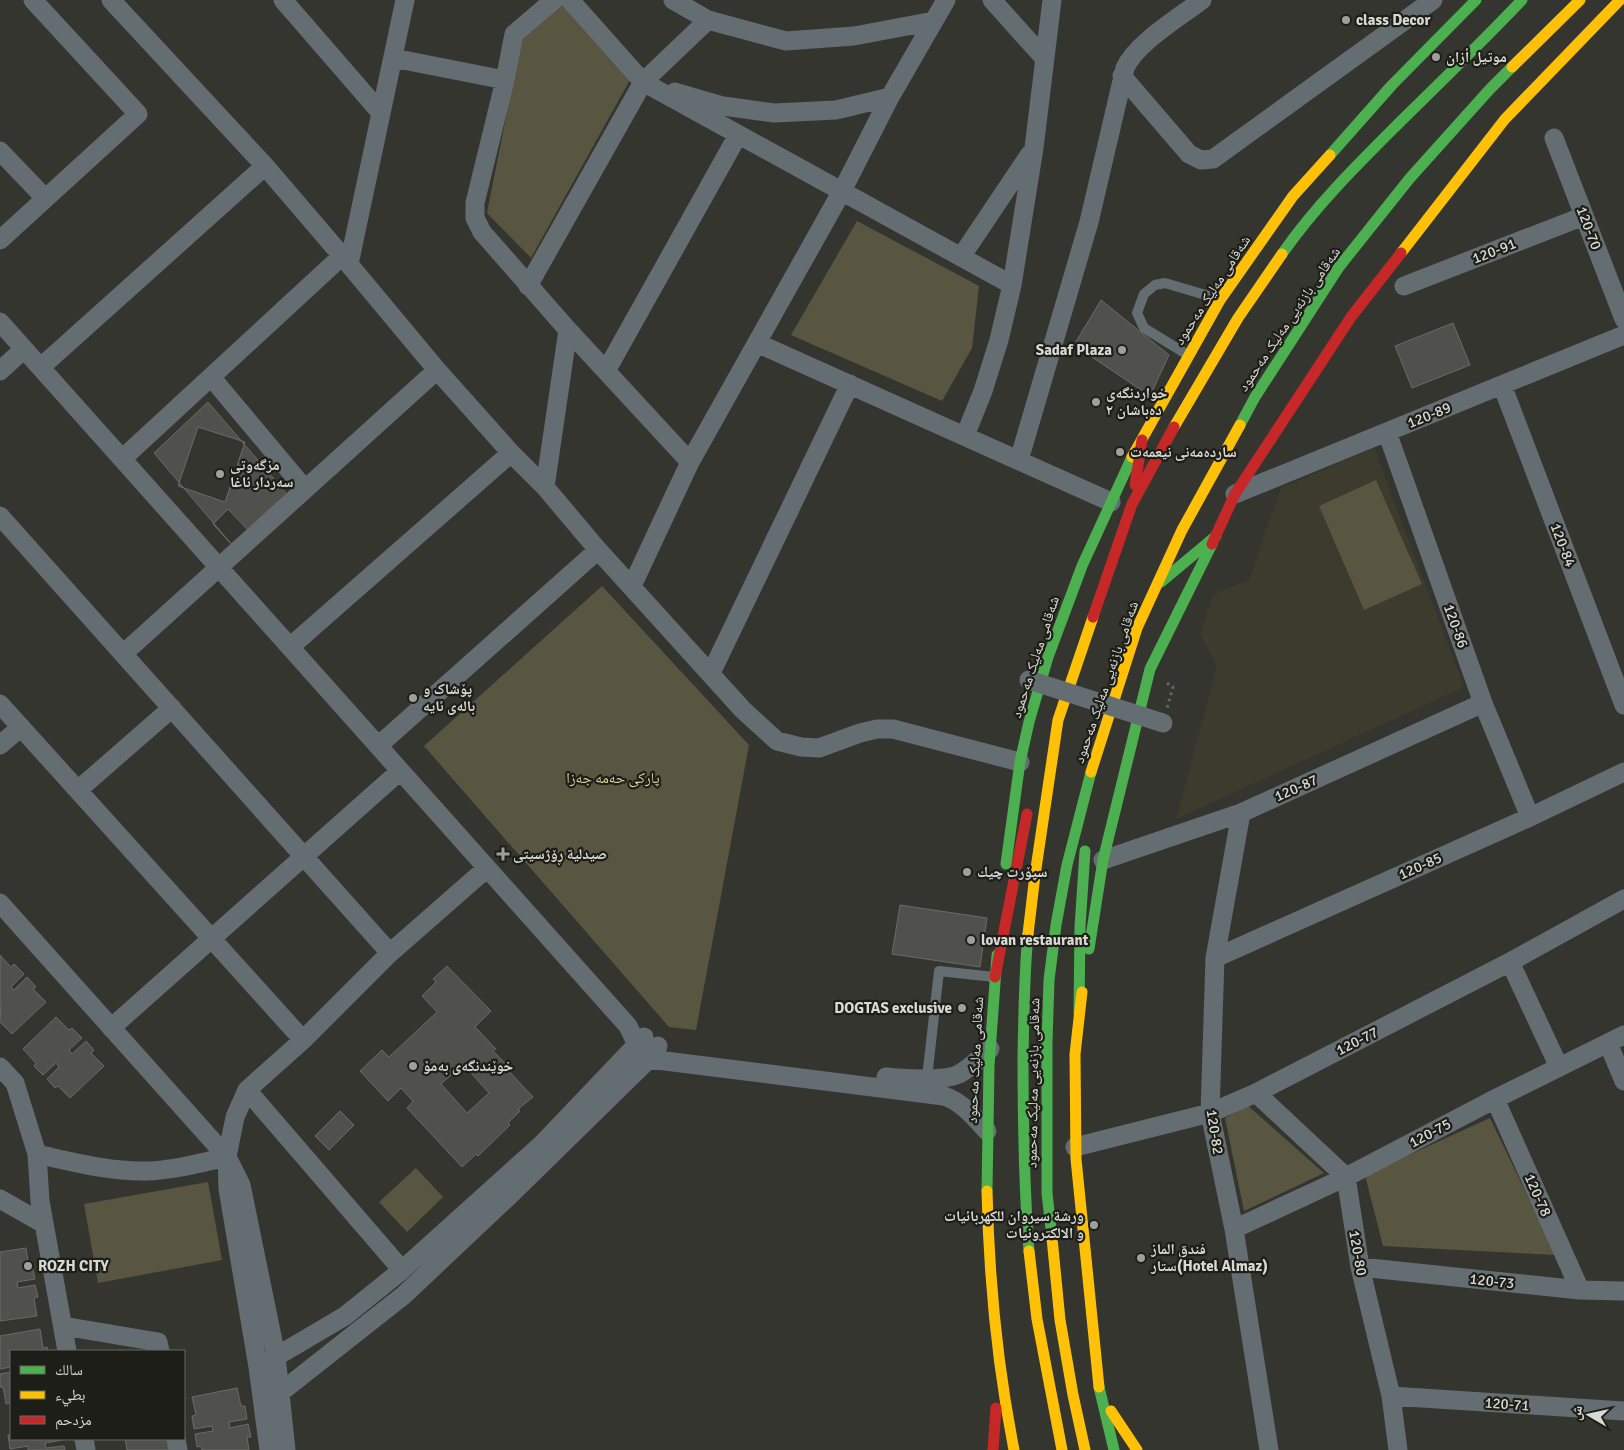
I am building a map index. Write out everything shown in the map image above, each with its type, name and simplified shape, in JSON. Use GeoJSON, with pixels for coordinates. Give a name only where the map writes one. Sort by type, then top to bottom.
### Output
{"type":"FeatureCollection","features":[{"type":"Feature","properties":{"kind":"main road","name":"شەقامی مەلیک مەحمود"},"geometry":{"type":"LineString","coordinates":[[1014,1450],[1002,1391],[986,1222],[990,1049],[995,977],[1012,813],[1020,762],[1029,722],[1048,657],[1082,566],[1111,502],[1142,440],[1220,300],[1293,196],[1392,85],[1476,0]]}},
{"type":"Feature","properties":{"kind":"main road","name":"شەقامی بازنەیی مەلیک مەحمود"},"geometry":{"type":"LineString","coordinates":[[1062,1450],[1040,1337],[1030,1268],[1023,1139],[1024,972],[1058,720],[1132,504],[1187,404],[1238,318],[1295,236],[1356,166],[1482,43],[1522,0]]}},
{"type":"Feature","properties":{"kind":"main road","name":"شەقامی بازنەیی مەلیک مەحمود"},"geometry":{"type":"LineString","coordinates":[[1085,1450],[1068,1367],[1052,1256],[1047,1193],[1049,980],[1056,925],[1067,865],[1097,750],[1138,628],[1182,530],[1255,396],[1340,267],[1410,178],[1484,97],[1580,0]]}},
{"type":"Feature","properties":{"kind":"main road"},"geometry":{"type":"LineString","coordinates":[[1114,1450],[1100,1395],[1075,1147],[1075,1054],[1079,1013],[1103,860],[1150,670],[1235,494],[1351,317],[1505,119],[1620,0]]}},
{"type":"Feature","properties":{"kind":"main road"},"geometry":{"type":"LineString","coordinates":[[1132,504],[1142,440]]}},
{"type":"Feature","properties":{"kind":"main road"},"geometry":{"type":"LineString","coordinates":[[1156,586],[1216,536]]}},
{"type":"Feature","properties":{"kind":"main road"},"geometry":{"type":"LineString","coordinates":[[1039,773],[1058,720]]}},
{"type":"Feature","properties":{"kind":"main road"},"geometry":{"type":"LineString","coordinates":[[1079,1013],[1080,927],[1087,832],[1097,750]]}},
{"type":"Feature","properties":{"kind":"main road"},"geometry":{"type":"LineString","coordinates":[[995,977],[1030,800]]}},
{"type":"Feature","properties":{"kind":"main road"},"geometry":{"type":"LineString","coordinates":[[990,1277],[996,1415],[994,1450]]}},
{"type":"Feature","properties":{"kind":"main road"},"geometry":{"type":"LineString","coordinates":[[1100,1395],[1137,1450]]}},
{"type":"Feature","properties":{"kind":"street"},"geometry":{"type":"LineString","coordinates":[[0,240],[138,114],[33,0]]}},
{"type":"Feature","properties":{"kind":"street"},"geometry":{"type":"LineString","coordinates":[[111,0],[265,166],[437,370],[545,488],[598,550],[743,710],[777,741],[819,748],[860,733],[877,729],[893,729],[1020,762]]}},
{"type":"Feature","properties":{"kind":"street"},"geometry":{"type":"LineString","coordinates":[[283,0],[381,113]]}},
{"type":"Feature","properties":{"kind":"street"},"geometry":{"type":"LineString","coordinates":[[122,459],[211,377],[346,260],[381,113],[405,0]]}},
{"type":"Feature","properties":{"kind":"street"},"geometry":{"type":"LineString","coordinates":[[554,0],[514,34],[505,80],[475,203],[475,218],[482,232],[528,286],[690,462]]}},
{"type":"Feature","properties":{"kind":"street"},"geometry":{"type":"LineString","coordinates":[[570,0],[643,82],[1012,285]]}},
{"type":"Feature","properties":{"kind":"street"},"geometry":{"type":"LineString","coordinates":[[673,0],[708,20],[786,41],[854,36],[934,21]]}},
{"type":"Feature","properties":{"kind":"street"},"geometry":{"type":"LineString","coordinates":[[632,586],[690,462],[842,191],[890,97],[946,0]]}},
{"type":"Feature","properties":{"kind":"street"},"geometry":{"type":"LineString","coordinates":[[992,0],[1045,59]]}},
{"type":"Feature","properties":{"kind":"street"},"geometry":{"type":"LineString","coordinates":[[965,436],[983,391],[999,340],[1012,285],[1034,148],[1052,0]]}},
{"type":"Feature","properties":{"kind":"street"},"geometry":{"type":"LineString","coordinates":[[1018,460],[1089,222],[1122,76],[1128,60],[1137,49],[1202,0]]}},
{"type":"Feature","properties":{"kind":"street"},"geometry":{"type":"LineString","coordinates":[[1122,76],[1189,154],[1201,160],[1213,159],[1433,0]]}},
{"type":"Feature","properties":{"kind":"street"},"geometry":{"type":"LineString","coordinates":[[528,286],[643,82],[708,20]]}},
{"type":"Feature","properties":{"kind":"street"},"geometry":{"type":"LineString","coordinates":[[393,58],[505,80]]}},
{"type":"Feature","properties":{"kind":"street"},"geometry":{"type":"LineString","coordinates":[[643,82],[723,106],[774,113],[836,110],[890,97]]}},
{"type":"Feature","properties":{"kind":"street"},"geometry":{"type":"LineString","coordinates":[[606,371],[738,135]]}},
{"type":"Feature","properties":{"kind":"street","name":"120-70"},"geometry":{"type":"LineString","coordinates":[[1554,138],[1624,319]]}},
{"type":"Feature","properties":{"kind":"street"},"geometry":{"type":"LineString","coordinates":[[961,257],[1034,148]]}},
{"type":"Feature","properties":{"kind":"street"},"geometry":{"type":"LineString","coordinates":[[0,151],[45,198]]}},
{"type":"Feature","properties":{"kind":"street"},"geometry":{"type":"LineString","coordinates":[[40,367],[265,166]]}},
{"type":"Feature","properties":{"kind":"street","name":"120-91"},"geometry":{"type":"LineString","coordinates":[[1404,286],[1584,216]]}},
{"type":"Feature","properties":{"kind":"street"},"geometry":{"type":"LineString","coordinates":[[0,322],[647,1046],[676,1052],[900,1078],[950,1077],[959,1074],[990,1049]]}},
{"type":"Feature","properties":{"kind":"street"},"geometry":{"type":"LineString","coordinates":[[545,488],[568,330]]}},
{"type":"Feature","properties":{"kind":"street","name":"120-89"},"geometry":{"type":"LineString","coordinates":[[1235,494],[1624,335]]}},
{"type":"Feature","properties":{"kind":"street"},"geometry":{"type":"LineString","coordinates":[[757,343],[1111,502]]}},
{"type":"Feature","properties":{"kind":"street"},"geometry":{"type":"LineString","coordinates":[[0,370],[24,349]]}},
{"type":"Feature","properties":{"kind":"street"},"geometry":{"type":"LineString","coordinates":[[124,654],[437,370]]}},
{"type":"Feature","properties":{"kind":"street"},"geometry":{"type":"LineString","coordinates":[[211,377],[305,489]]}},
{"type":"Feature","properties":{"kind":"street"},"geometry":{"type":"LineString","coordinates":[[710,673],[850,384]]}},
{"type":"Feature","properties":{"kind":"street","name":"120-84"},"geometry":{"type":"LineString","coordinates":[[1502,385],[1624,705]]}},
{"type":"Feature","properties":{"kind":"street","name":"120-86"},"geometry":{"type":"LineString","coordinates":[[1387,432],[1483,703],[1530,817]]}},
{"type":"Feature","properties":{"kind":"street"},"geometry":{"type":"LineString","coordinates":[[290,647],[511,453]]}},
{"type":"Feature","properties":{"kind":"street"},"geometry":{"type":"LineString","coordinates":[[0,516],[390,953]]}},
{"type":"Feature","properties":{"kind":"street"},"geometry":{"type":"LineString","coordinates":[[378,746],[598,550]]}},
{"type":"Feature","properties":{"kind":"street"},"geometry":{"type":"LineString","coordinates":[[1029,680],[1163,723]]}},
{"type":"Feature","properties":{"kind":"street","name":"120-87"},"geometry":{"type":"LineString","coordinates":[[1103,860],[1241,813],[1483,703]]}},
{"type":"Feature","properties":{"kind":"street"},"geometry":{"type":"LineString","coordinates":[[0,704],[303,1040]]}},
{"type":"Feature","properties":{"kind":"street"},"geometry":{"type":"LineString","coordinates":[[78,790],[172,708]]}},
{"type":"Feature","properties":{"kind":"street"},"geometry":{"type":"LineString","coordinates":[[0,745],[21,727]]}},
{"type":"Feature","properties":{"kind":"street"},"geometry":{"type":"LineString","coordinates":[[111,1028],[400,771]]}},
{"type":"Feature","properties":{"kind":"street","name":"120-85"},"geometry":{"type":"LineString","coordinates":[[1215,958],[1530,817],[1624,772]]}},
{"type":"Feature","properties":{"kind":"street","name":"120-82"},"geometry":{"type":"LineString","coordinates":[[1241,813],[1215,958],[1210,1113],[1234,1229],[1269,1450]]}},
{"type":"Feature","properties":{"kind":"street"},"geometry":{"type":"LineString","coordinates":[[269,1450],[258,1367],[228,1189],[227,1157],[235,1117],[247,1090],[303,1040],[390,953],[487,868]]}},
{"type":"Feature","properties":{"kind":"street","name":"120-77"},"geometry":{"type":"LineString","coordinates":[[1075,1147],[1210,1113],[1256,1093],[1510,962],[1624,899]]}},
{"type":"Feature","properties":{"kind":"street"},"geometry":{"type":"LineString","coordinates":[[0,903],[227,1157],[241,1185],[276,1356],[286,1450]]}},
{"type":"Feature","properties":{"kind":"street"},"geometry":{"type":"LineString","coordinates":[[1510,962],[1559,1067]]}},
{"type":"Feature","properties":{"kind":"street"},"geometry":{"type":"LineString","coordinates":[[1616,1039],[1624,1081]]}},
{"type":"Feature","properties":{"kind":"street","name":"120-75"},"geometry":{"type":"LineString","coordinates":[[1234,1229],[1346,1177],[1495,1099],[1616,1039]]}},
{"type":"Feature","properties":{"kind":"street"},"geometry":{"type":"LineString","coordinates":[[647,1046],[944,1096],[964,1107],[987,1130]]}},
{"type":"Feature","properties":{"kind":"street"},"geometry":{"type":"LineString","coordinates":[[258,1367],[345,1316],[402,1270],[647,1046]]}},
{"type":"Feature","properties":{"kind":"street"},"geometry":{"type":"LineString","coordinates":[[263,1402],[281,1392],[404,1295],[509,1196],[647,1046]]}},
{"type":"Feature","properties":{"kind":"street"},"geometry":{"type":"LineString","coordinates":[[0,1067],[15,1084],[37,1154],[40,1201],[67,1350]]}},
{"type":"Feature","properties":{"kind":"street"},"geometry":{"type":"LineString","coordinates":[[247,1090],[402,1270]]}},
{"type":"Feature","properties":{"kind":"street"},"geometry":{"type":"LineString","coordinates":[[1256,1093],[1346,1177]]}},
{"type":"Feature","properties":{"kind":"street","name":"120-78"},"geometry":{"type":"LineString","coordinates":[[1495,1099],[1580,1290]]}},
{"type":"Feature","properties":{"kind":"street"},"geometry":{"type":"LineString","coordinates":[[37,1154],[91,1166],[129,1171],[163,1170],[227,1157]]}},
{"type":"Feature","properties":{"kind":"street","name":"120-80"},"geometry":{"type":"LineString","coordinates":[[1346,1177],[1360,1268],[1391,1396],[1398,1450]]}},
{"type":"Feature","properties":{"kind":"street"},"geometry":{"type":"LineString","coordinates":[[0,1199],[44,1224]]}},
{"type":"Feature","properties":{"kind":"street","name":"120-73"},"geometry":{"type":"LineString","coordinates":[[1360,1268],[1580,1290],[1624,1291]]}},
{"type":"Feature","properties":{"kind":"street"},"geometry":{"type":"LineString","coordinates":[[62,1326],[158,1342],[160,1350]]}},
{"type":"Feature","properties":{"kind":"street","name":"120-71"},"geometry":{"type":"LineString","coordinates":[[1391,1396],[1624,1411]]}},
{"type":"Feature","properties":{"kind":"lane"},"geometry":{"type":"LineString","coordinates":[[1188,355],[1144,328],[1137,313],[1144,294],[1154,285],[1165,283],[1220,300]]}},
{"type":"Feature","properties":{"kind":"lane"},"geometry":{"type":"LineString","coordinates":[[927,1078],[939,971],[995,977]]}},
{"type":"Feature","properties":{"kind":"shaded area"},"geometry":{"type":"Polygon","coordinates":[[[1374,448],[1464,687],[1176,819],[1217,667],[1200,634],[1213,595],[1249,580],[1281,488],[1374,448]]]}},
{"type":"Feature","properties":{"kind":"green space"},"geometry":{"type":"Polygon","coordinates":[[[564,0],[636,69],[531,258],[487,213],[522,36],[564,0]]]}},
{"type":"Feature","properties":{"kind":"green space"},"geometry":{"type":"Polygon","coordinates":[[[857,221],[979,286],[972,348],[942,401],[791,335],[857,221]]]}},
{"type":"Feature","properties":{"kind":"green space"},"geometry":{"type":"Polygon","coordinates":[[[1376,480],[1422,584],[1364,610],[1319,506],[1376,480]]]}},
{"type":"Feature","properties":{"kind":"green space","name":"پارکی حەمە جەزا"},"geometry":{"type":"Polygon","coordinates":[[[602,586],[749,745],[696,1030],[669,1027],[424,746],[602,586]]]}},
{"type":"Feature","properties":{"kind":"green space"},"geometry":{"type":"Polygon","coordinates":[[[1247,1105],[1324,1173],[1244,1211],[1225,1118],[1247,1105]]]}},
{"type":"Feature","properties":{"kind":"green space"},"geometry":{"type":"Polygon","coordinates":[[[1490,1118],[1556,1255],[1383,1246],[1365,1175],[1490,1118]]]}},
{"type":"Feature","properties":{"kind":"green space"},"geometry":{"type":"Polygon","coordinates":[[[416,1168],[443,1197],[407,1232],[379,1202],[416,1168]]]}},
{"type":"Feature","properties":{"kind":"green space"},"geometry":{"type":"Polygon","coordinates":[[[208,1182],[222,1260],[98,1283],[84,1204],[208,1182]]]}},
{"type":"Feature","properties":{"kind":"building","name":"Sadaf Plaza"},"geometry":{"type":"Polygon","coordinates":[[[1101,300],[1169,355],[1150,396],[1074,345],[1101,300]]]}},
{"type":"Feature","properties":{"kind":"building"},"geometry":{"type":"Polygon","coordinates":[[[1453,323],[1470,365],[1412,388],[1395,346],[1453,323]]]}},
{"type":"Feature","properties":{"kind":"building","name":"مزگەوتی سەردار ئاغا"},"geometry":{"type":"Polygon","coordinates":[[[208,402],[287,494],[233,546],[154,453],[208,402]]]}},
{"type":"Feature","properties":{"kind":"building"},"geometry":{"type":"Polygon","coordinates":[[[198,427],[245,442],[225,502],[178,486],[198,427]]]}},
{"type":"Feature","properties":{"kind":"building"},"geometry":{"type":"Polygon","coordinates":[[[228,509],[249,531],[233,546],[213,524],[228,509]]]}},
{"type":"Feature","properties":{"kind":"building"},"geometry":{"type":"Polygon","coordinates":[[[900,905],[987,918],[980,967],[892,954],[900,905]]]}},
{"type":"Feature","properties":{"kind":"building"},"geometry":{"type":"Polygon","coordinates":[[[0,955],[11,967],[14,964],[24,974],[11,987],[14,990],[27,977],[36,987],[33,989],[46,1002],[12,1034],[0,1022],[0,955]]]}},
{"type":"Feature","properties":{"kind":"building","name":"خوێندنگەی بەمۆ"},"geometry":{"type":"Polygon","coordinates":[[[447,966],[491,1011],[475,1027],[496,1049],[493,1051],[507,1065],[505,1067],[533,1097],[518,1109],[520,1111],[508,1123],[510,1125],[478,1156],[476,1154],[462,1167],[407,1108],[413,1101],[401,1088],[388,1101],[360,1071],[382,1050],[389,1057],[437,1012],[422,996],[436,982],[433,979],[447,966]],[[463,1064],[441,1084],[467,1113],[489,1093],[463,1064]]]}},
{"type":"Feature","properties":{"kind":"building"},"geometry":{"type":"Polygon","coordinates":[[[56,1017],[69,1030],[72,1028],[82,1038],[69,1050],[72,1054],[86,1041],[94,1050],[91,1053],[104,1066],[70,1098],[58,1086],[55,1088],[47,1079],[59,1067],[56,1063],[43,1075],[34,1066],[36,1063],[23,1049],[56,1017]]]}},
{"type":"Feature","properties":{"kind":"building"},"geometry":{"type":"Polygon","coordinates":[[[340,1111],[354,1125],[329,1150],[315,1136],[340,1111]]]}},
{"type":"Feature","properties":{"kind":"building"},"geometry":{"type":"Polygon","coordinates":[[[26,1248],[29,1267],[32,1266],[35,1279],[17,1282],[18,1288],[35,1285],[38,1297],[34,1298],[37,1316],[0,1321],[0,1252],[26,1248]]]}},
{"type":"Feature","properties":{"kind":"building"},"geometry":{"type":"Polygon","coordinates":[[[40,1329],[43,1348],[47,1347],[48,1350],[10,1350],[10,1367],[0,1369],[0,1336],[40,1329]]]}},
{"type":"Feature","properties":{"kind":"building"},"geometry":{"type":"Polygon","coordinates":[[[10,1372],[10,1403],[6,1404],[3,1387],[0,1387],[0,1374],[10,1372]]]}},
{"type":"Feature","properties":{"kind":"building"},"geometry":{"type":"Polygon","coordinates":[[[237,1388],[241,1406],[245,1406],[247,1419],[229,1422],[230,1428],[248,1424],[251,1437],[247,1437],[249,1450],[202,1450],[201,1446],[197,1447],[195,1434],[213,1431],[212,1426],[194,1429],[192,1416],[196,1415],[192,1397],[237,1388]]]}},
{"type":"Feature","properties":{"kind":"building"},"geometry":{"type":"Polygon","coordinates":[[[8,1435],[10,1435],[10,1440],[63,1440],[45,1443],[46,1448],[64,1446],[65,1450],[28,1450],[28,1446],[10,1449],[8,1435]]]}},
{"type":"Feature","properties":{"kind":"building"},"geometry":{"type":"Polygon","coordinates":[[[125,1440],[172,1440],[177,1450],[127,1450],[125,1440]]]}},
{"type":"Feature","properties":{"kind":"traffic: fast"},"geometry":{"type":"LineString","coordinates":[[1330,155],[1392,85],[1476,0]]}},
{"type":"Feature","properties":{"kind":"traffic: fast"},"geometry":{"type":"LineString","coordinates":[[1282,254],[1309,218],[1354,169],[1522,0]]}},
{"type":"Feature","properties":{"kind":"traffic: fast"},"geometry":{"type":"LineString","coordinates":[[1240,425],[1255,397],[1339,267],[1410,178],[1512,67]]}},
{"type":"Feature","properties":{"kind":"traffic: fast"},"geometry":{"type":"LineString","coordinates":[[1006,864],[1020,762],[1029,722],[1048,657],[1082,566],[1132,457]]}},
{"type":"Feature","properties":{"kind":"traffic: fast"},"geometry":{"type":"LineString","coordinates":[[1161,582],[1216,536]]}},
{"type":"Feature","properties":{"kind":"traffic: fast"},"geometry":{"type":"LineString","coordinates":[[1089,949],[1103,860],[1150,669],[1212,544]]}},
{"type":"Feature","properties":{"kind":"traffic: fast"},"geometry":{"type":"LineString","coordinates":[[1052,1238],[1047,1193],[1049,980],[1056,925],[1067,865],[1091,772]]}},
{"type":"Feature","properties":{"kind":"traffic: fast"},"geometry":{"type":"LineString","coordinates":[[1079,1013],[1080,927],[1085,851]]}},
{"type":"Feature","properties":{"kind":"traffic: fast"},"geometry":{"type":"LineString","coordinates":[[1028,934],[1024,995],[1023,1080],[1029,1251]]}},
{"type":"Feature","properties":{"kind":"traffic: fast"},"geometry":{"type":"LineString","coordinates":[[987,1191],[989,1066],[997,955]]}},
{"type":"Feature","properties":{"kind":"traffic: fast"},"geometry":{"type":"LineString","coordinates":[[1099,1387],[1114,1450]]}},
{"type":"Feature","properties":{"kind":"traffic: slow"},"geometry":{"type":"LineString","coordinates":[[1512,67],[1580,0]]}},
{"type":"Feature","properties":{"kind":"traffic: slow"},"geometry":{"type":"LineString","coordinates":[[1401,253],[1505,119],[1620,0]]}},
{"type":"Feature","properties":{"kind":"traffic: slow"},"geometry":{"type":"LineString","coordinates":[[1132,457],[1220,300],[1293,196],[1330,155]]}},
{"type":"Feature","properties":{"kind":"traffic: slow"},"geometry":{"type":"LineString","coordinates":[[1174,427],[1238,318],[1282,254]]}},
{"type":"Feature","properties":{"kind":"traffic: slow"},"geometry":{"type":"LineString","coordinates":[[1091,772],[1137,628],[1182,530],[1240,425]]}},
{"type":"Feature","properties":{"kind":"traffic: slow"},"geometry":{"type":"LineString","coordinates":[[1028,934],[1058,720],[1093,617]]}},
{"type":"Feature","properties":{"kind":"traffic: slow"},"geometry":{"type":"LineString","coordinates":[[1082,992],[1075,1054],[1076,1159],[1099,1387]]}},
{"type":"Feature","properties":{"kind":"traffic: slow"},"geometry":{"type":"LineString","coordinates":[[987,1191],[995,1321],[1003,1386],[1014,1450]]}},
{"type":"Feature","properties":{"kind":"traffic: slow"},"geometry":{"type":"LineString","coordinates":[[1052,1238],[1060,1320],[1085,1450]]}},
{"type":"Feature","properties":{"kind":"traffic: slow"},"geometry":{"type":"LineString","coordinates":[[1029,1251],[1037,1319],[1062,1450]]}},
{"type":"Feature","properties":{"kind":"traffic: slow"},"geometry":{"type":"LineString","coordinates":[[1111,1411],[1137,1450]]}},
{"type":"Feature","properties":{"kind":"traffic: jam"},"geometry":{"type":"LineString","coordinates":[[1212,544],[1235,494],[1351,317],[1401,253]]}},
{"type":"Feature","properties":{"kind":"traffic: jam"},"geometry":{"type":"LineString","coordinates":[[1093,617],[1132,504],[1174,427]]}},
{"type":"Feature","properties":{"kind":"traffic: jam"},"geometry":{"type":"LineString","coordinates":[[1135,485],[1142,440]]}},
{"type":"Feature","properties":{"kind":"traffic: jam"},"geometry":{"type":"LineString","coordinates":[[995,977],[1027,814]]}},
{"type":"Feature","properties":{"kind":"traffic: jam"},"geometry":{"type":"LineString","coordinates":[[993,1450],[996,1408]]}},
{"type":"Feature","properties":{"kind":"place","name":"class Decor"},"geometry":{"type":"Point","coordinates":[1346,20]}},
{"type":"Feature","properties":{"kind":"place","name":"موتيل أزان"},"geometry":{"type":"Point","coordinates":[1436,57]}},
{"type":"Feature","properties":{"kind":"place","name":"Sadaf Plaza"},"geometry":{"type":"Point","coordinates":[1122,350]}},
{"type":"Feature","properties":{"kind":"place","name":"خواردنگەی دەباشان ٢"},"geometry":{"type":"Point","coordinates":[1096,402]}},
{"type":"Feature","properties":{"kind":"place","name":"ساردەمەنی نیعمەت"},"geometry":{"type":"Point","coordinates":[1120,452]}},
{"type":"Feature","properties":{"kind":"place","name":"مزگەوتی سەردار ئاغا"},"geometry":{"type":"Point","coordinates":[220,474]}},
{"type":"Feature","properties":{"kind":"place","name":"پۆشاک و بالەی ئایە"},"geometry":{"type":"Point","coordinates":[413,698]}},
{"type":"Feature","properties":{"kind":"place","name":"صيدلية ڕۆژسیتی"},"geometry":{"type":"Point","coordinates":[503,854]}},
{"type":"Feature","properties":{"kind":"place","name":"سپۆرت چيك"},"geometry":{"type":"Point","coordinates":[967,872]}},
{"type":"Feature","properties":{"kind":"place","name":"lovan restaurant"},"geometry":{"type":"Point","coordinates":[971,940]}},
{"type":"Feature","properties":{"kind":"place","name":"DOGTAS exclusive"},"geometry":{"type":"Point","coordinates":[962,1008]}},
{"type":"Feature","properties":{"kind":"place","name":"خوێندنگەی بەمۆ"},"geometry":{"type":"Point","coordinates":[413,1066]}},
{"type":"Feature","properties":{"kind":"place","name":"ورشة سيروان للكهربائيات و الالكترونيات"},"geometry":{"type":"Point","coordinates":[1094,1225]}},
{"type":"Feature","properties":{"kind":"place","name":"فندق الماز ستار(Hotel Almaz)"},"geometry":{"type":"Point","coordinates":[1141,1258]}},
{"type":"Feature","properties":{"kind":"place","name":"ROZH CITY"},"geometry":{"type":"Point","coordinates":[28,1266]}}]}
